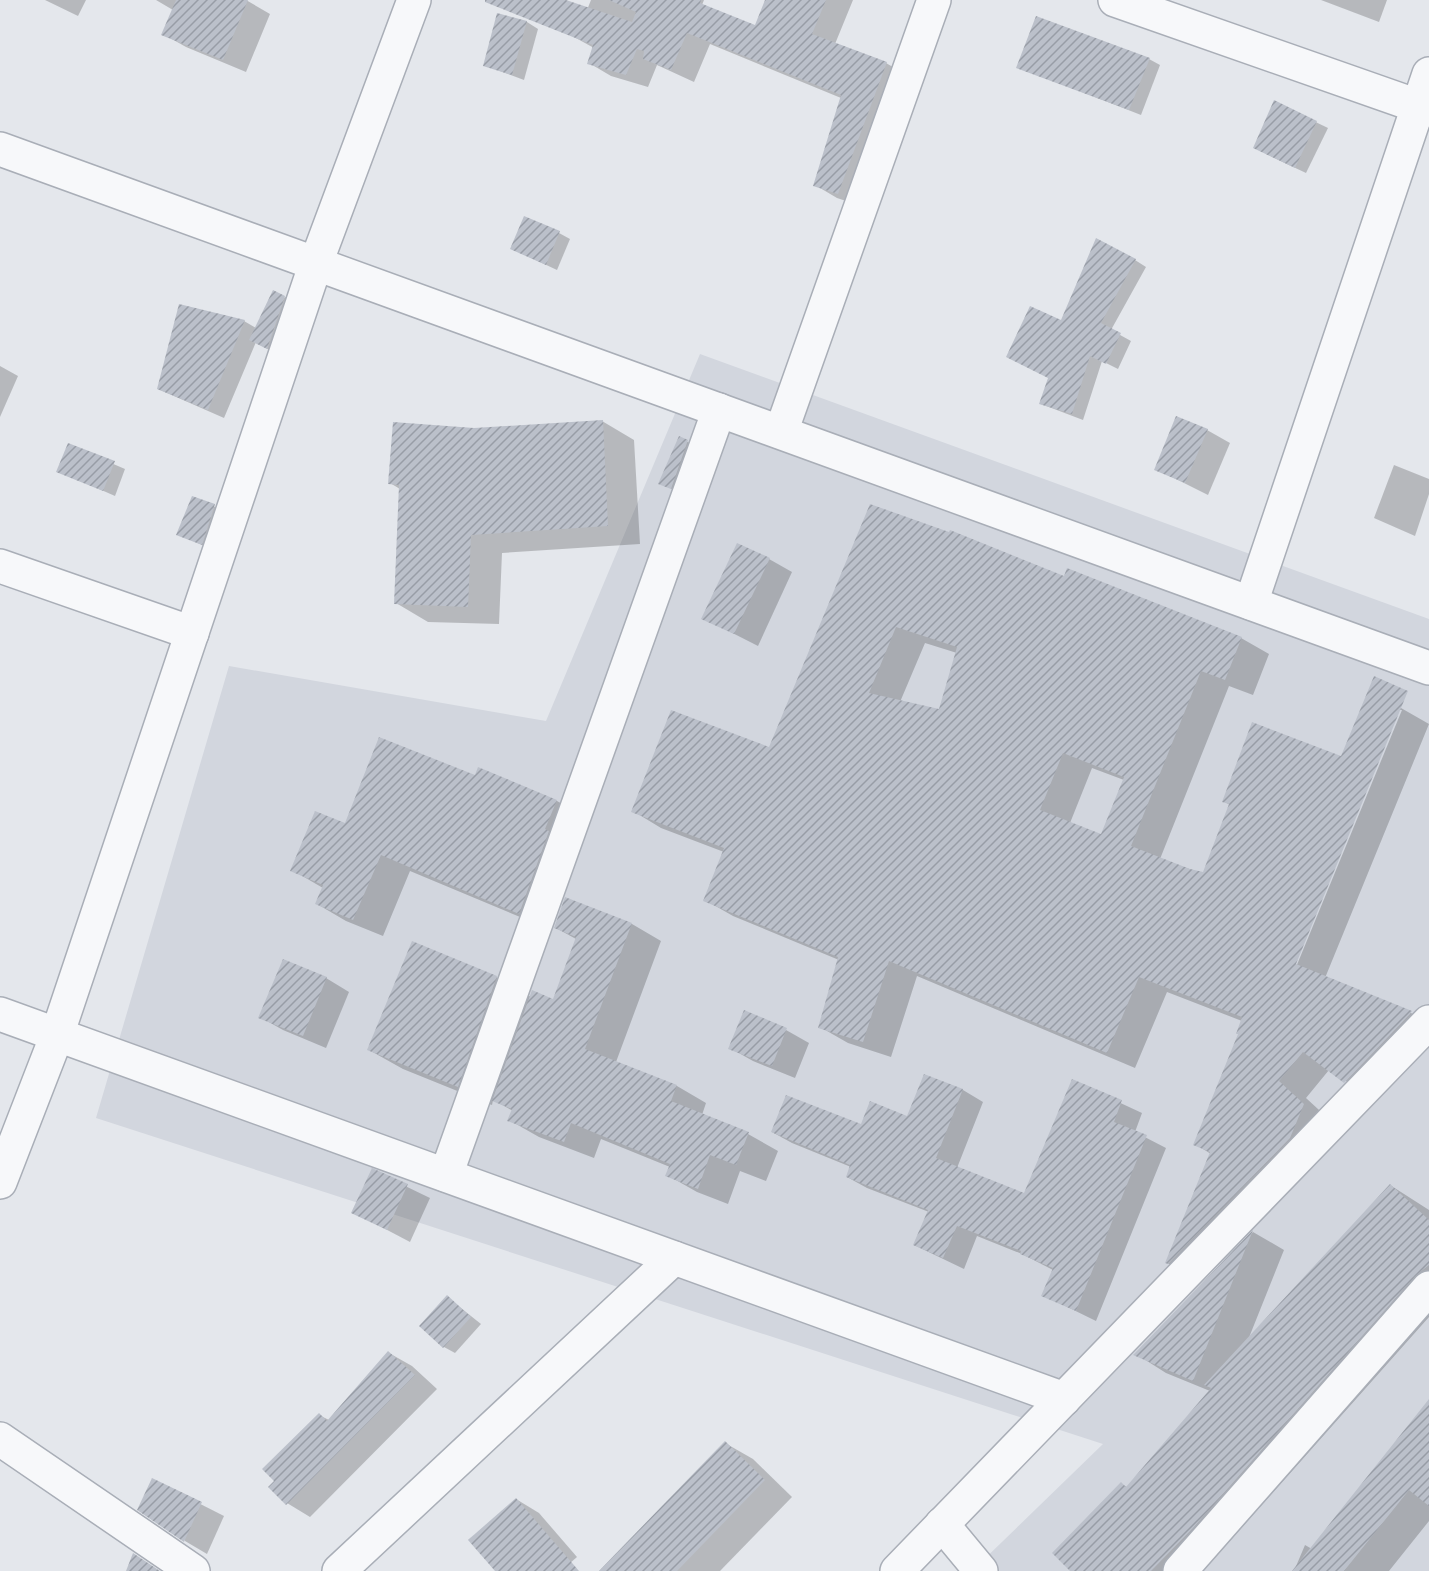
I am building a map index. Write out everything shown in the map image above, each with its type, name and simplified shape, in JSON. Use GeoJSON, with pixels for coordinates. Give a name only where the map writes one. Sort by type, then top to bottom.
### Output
{"type":"FeatureCollection","features":[{"type":"Feature","properties":{"kind":"street"},"geometry":{"type":"LineString","coordinates":[[0,1182],[57,1035],[316,264],[414,0]]}},
{"type":"Feature","properties":{"kind":"street"},"geometry":{"type":"LineString","coordinates":[[781,432],[934,0]]}},
{"type":"Feature","properties":{"kind":"street"},"geometry":{"type":"LineString","coordinates":[[1115,0],[1424,108]]}},
{"type":"Feature","properties":{"kind":"street"},"geometry":{"type":"LineString","coordinates":[[1251,603],[1424,108],[1429,74]]}},
{"type":"Feature","properties":{"kind":"street"},"geometry":{"type":"LineString","coordinates":[[0,149],[1429,668]]}},
{"type":"Feature","properties":{"kind":"street"},"geometry":{"type":"LineString","coordinates":[[446,1175],[719,410]]}},
{"type":"Feature","properties":{"kind":"street"},"geometry":{"type":"LineString","coordinates":[[0,566],[192,633]]}},
{"type":"Feature","properties":{"kind":"street"},"geometry":{"type":"LineString","coordinates":[[0,1014],[1064,1399]]}},
{"type":"Feature","properties":{"kind":"street"},"geometry":{"type":"LineString","coordinates":[[897,1571],[1429,1022]]}},
{"type":"Feature","properties":{"kind":"street"},"geometry":{"type":"LineString","coordinates":[[339,1571],[674,1258]]}},
{"type":"Feature","properties":{"kind":"street"},"geometry":{"type":"LineString","coordinates":[[1180,1571],[1429,1288]]}},
{"type":"Feature","properties":{"kind":"street"},"geometry":{"type":"LineString","coordinates":[[0,1438],[193,1571]]}},
{"type":"Feature","properties":{"kind":"street"},"geometry":{"type":"LineString","coordinates":[[942,1524],[981,1571]]}},
{"type":"Feature","properties":{"kind":"shaded area"},"geometry":{"type":"Polygon","coordinates":[[[700,354],[1429,619],[1429,1571],[972,1571],[1103,1444],[96,1118],[229,666],[546,721],[700,354]]]}},
{"type":"Feature","properties":{"kind":"building"},"geometry":{"type":"Polygon","coordinates":[[[176,0],[248,0],[223,60],[161,35],[176,0]]]}},
{"type":"Feature","properties":{"kind":"building"},"geometry":{"type":"Polygon","coordinates":[[[485,0],[566,0],[632,22],[636,12],[609,0],[701,0],[700,3],[755,25],[765,0],[826,0],[812,34],[887,62],[838,194],[813,186],[841,95],[687,33],[671,70],[643,59],[644,51],[637,49],[626,75],[587,64],[593,45],[485,2],[485,0]]]}},
{"type":"Feature","properties":{"kind":"building"},"geometry":{"type":"Polygon","coordinates":[[[497,13],[527,21],[512,75],[483,66],[497,13]]]}},
{"type":"Feature","properties":{"kind":"building"},"geometry":{"type":"Polygon","coordinates":[[[1036,16],[1150,58],[1129,110],[1016,68],[1036,16]]]}},
{"type":"Feature","properties":{"kind":"building"},"geometry":{"type":"Polygon","coordinates":[[[1274,100],[1317,121],[1295,168],[1253,148],[1274,100]]]}},
{"type":"Feature","properties":{"kind":"building"},"geometry":{"type":"Polygon","coordinates":[[[524,216],[560,231],[546,265],[510,249],[524,216]]]}},
{"type":"Feature","properties":{"kind":"building"},"geometry":{"type":"Polygon","coordinates":[[[1096,238],[1136,259],[1101,323],[1121,333],[1106,364],[1090,356],[1072,414],[1039,404],[1048,378],[1006,357],[1030,306],[1061,320],[1096,238]]]}},
{"type":"Feature","properties":{"kind":"building"},"geometry":{"type":"Polygon","coordinates":[[[273,290],[285,296],[267,349],[249,340],[273,290]]]}},
{"type":"Feature","properties":{"kind":"building"},"geometry":{"type":"Polygon","coordinates":[[[179,304],[245,320],[208,410],[157,389],[179,304]]]}},
{"type":"Feature","properties":{"kind":"building"},"geometry":{"type":"Polygon","coordinates":[[[1176,416],[1208,429],[1185,483],[1154,470],[1176,416]]]}},
{"type":"Feature","properties":{"kind":"building"},"geometry":{"type":"Polygon","coordinates":[[[603,420],[608,526],[471,535],[468,607],[394,604],[399,485],[388,484],[393,422],[474,428],[603,420]]]}},
{"type":"Feature","properties":{"kind":"building"},"geometry":{"type":"Polygon","coordinates":[[[679,436],[688,440],[671,489],[658,484],[679,436]]]}},
{"type":"Feature","properties":{"kind":"building"},"geometry":{"type":"Polygon","coordinates":[[[68,443],[115,461],[103,491],[56,472],[68,443]]]}},
{"type":"Feature","properties":{"kind":"building"},"geometry":{"type":"Polygon","coordinates":[[[192,496],[215,504],[202,545],[176,535],[192,496]]]}},
{"type":"Feature","properties":{"kind":"building"},"geometry":{"type":"Polygon","coordinates":[[[870,504],[949,532],[950,530],[1064,576],[1067,568],[1242,637],[1225,680],[1201,671],[1131,846],[1190,869],[1203,872],[1229,804],[1222,802],[1252,722],[1341,756],[1374,676],[1408,691],[1296,964],[1412,1011],[1344,1083],[1303,1052],[1279,1081],[1304,1104],[1290,1138],[1168,1264],[1165,1263],[1210,1152],[1193,1145],[1238,1034],[1236,1034],[1242,1017],[1139,977],[1107,1053],[889,961],[863,1042],[818,1028],[838,957],[703,901],[724,848],[631,812],[671,710],[769,747],[870,504]],[[896,627],[869,693],[939,709],[957,647],[896,627]],[[1063,753],[1040,810],[1101,834],[1124,777],[1063,753]]]}},
{"type":"Feature","properties":{"kind":"building"},"geometry":{"type":"Polygon","coordinates":[[[737,543],[770,558],[734,634],[701,619],[737,543]]]}},
{"type":"Feature","properties":{"kind":"building"},"geometry":{"type":"Polygon","coordinates":[[[379,737],[475,775],[478,767],[557,800],[545,829],[549,831],[519,914],[381,855],[353,920],[315,904],[323,885],[290,871],[315,811],[345,823],[379,737]]]}},
{"type":"Feature","properties":{"kind":"building"},"geometry":{"type":"Polygon","coordinates":[[[565,897],[632,923],[585,1049],[677,1085],[671,1101],[749,1132],[736,1165],[710,1155],[698,1189],[665,1176],[670,1164],[571,1123],[564,1142],[507,1121],[512,1109],[492,1101],[532,990],[553,999],[576,937],[554,928],[565,897]]]}},
{"type":"Feature","properties":{"kind":"building"},"geometry":{"type":"Polygon","coordinates":[[[412,941],[497,976],[458,1087],[367,1050],[412,941]]]}},
{"type":"Feature","properties":{"kind":"building"},"geometry":{"type":"Polygon","coordinates":[[[283,959],[327,977],[303,1036],[258,1018],[283,959]]]}},
{"type":"Feature","properties":{"kind":"building"},"geometry":{"type":"Polygon","coordinates":[[[744,1010],[787,1028],[772,1066],[728,1049],[744,1010]]]}},
{"type":"Feature","properties":{"kind":"building"},"geometry":{"type":"Polygon","coordinates":[[[924,1074],[963,1089],[936,1158],[1024,1193],[1072,1079],[1122,1100],[1114,1122],[1147,1135],[1076,1311],[1041,1296],[1053,1268],[1020,1254],[1021,1251],[957,1226],[943,1258],[913,1245],[928,1210],[846,1177],[850,1165],[771,1132],[786,1095],[861,1124],[870,1101],[907,1116],[924,1074]]]}},
{"type":"Feature","properties":{"kind":"building"},"geometry":{"type":"Polygon","coordinates":[[[372,1168],[408,1184],[387,1230],[351,1213],[372,1168]]]}},
{"type":"Feature","properties":{"kind":"building"},"geometry":{"type":"Polygon","coordinates":[[[1390,1184],[1429,1220],[1429,1265],[1415,1276],[1193,1528],[1151,1571],[1070,1571],[1052,1553],[1121,1482],[1126,1487],[1211,1388],[1204,1385],[1390,1184]]]}},
{"type":"Feature","properties":{"kind":"building"},"geometry":{"type":"Polygon","coordinates":[[[1253,1230],[1193,1381],[1133,1355],[1135,1353],[1253,1230]]]}},
{"type":"Feature","properties":{"kind":"building"},"geometry":{"type":"Polygon","coordinates":[[[447,1295],[471,1317],[443,1348],[419,1326],[447,1295]]]}},
{"type":"Feature","properties":{"kind":"building"},"geometry":{"type":"Polygon","coordinates":[[[388,1351],[415,1375],[286,1505],[268,1487],[274,1481],[262,1469],[319,1413],[327,1421],[388,1351]]]}},
{"type":"Feature","properties":{"kind":"building"},"geometry":{"type":"Polygon","coordinates":[[[1429,1399],[1429,1506],[1409,1490],[1344,1571],[1292,1571],[1429,1399]]]}},
{"type":"Feature","properties":{"kind":"building"},"geometry":{"type":"Polygon","coordinates":[[[725,1441],[765,1480],[677,1571],[599,1571],[725,1441]]]}},
{"type":"Feature","properties":{"kind":"building"},"geometry":{"type":"Polygon","coordinates":[[[152,1478],[202,1502],[184,1542],[137,1510],[152,1478]]]}},
{"type":"Feature","properties":{"kind":"building"},"geometry":{"type":"Polygon","coordinates":[[[516,1498],[579,1571],[495,1571],[468,1540],[516,1498]]]}},
{"type":"Feature","properties":{"kind":"building"},"geometry":{"type":"Polygon","coordinates":[[[133,1553],[160,1571],[126,1571],[133,1553]]]}}]}
